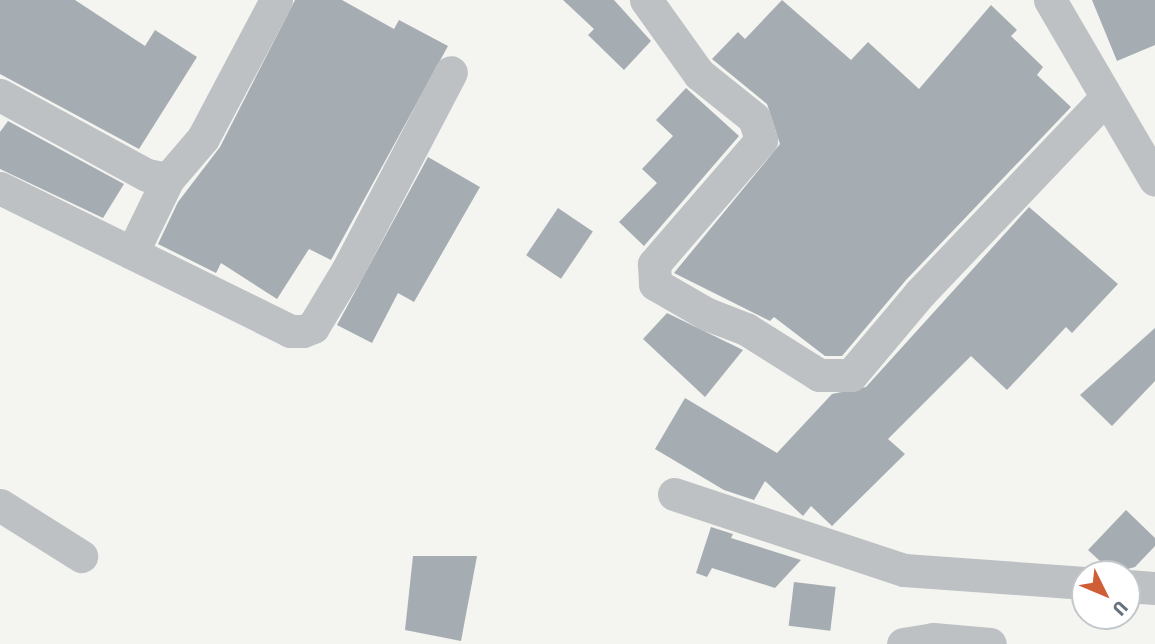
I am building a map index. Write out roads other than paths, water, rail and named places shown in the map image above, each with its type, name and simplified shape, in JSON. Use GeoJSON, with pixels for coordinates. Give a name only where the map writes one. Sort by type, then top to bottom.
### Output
{"type":"FeatureCollection","features":[{"type":"Feature","properties":{"kind":"street"},"geometry":{"type":"LineString","coordinates":[[132,253],[168,179],[203,138],[276,0]]}},
{"type":"Feature","properties":{"kind":"street"},"geometry":{"type":"LineString","coordinates":[[646,0],[699,74],[754,118],[761,140],[654,264],[655,284],[707,314],[746,329],[819,375],[850,375],[920,293],[1105,99]]}},
{"type":"Feature","properties":{"kind":"street"},"geometry":{"type":"LineString","coordinates":[[1050,0],[1105,99],[1155,180]]}},
{"type":"Feature","properties":{"kind":"street"},"geometry":{"type":"LineString","coordinates":[[0,188],[290,331],[313,327],[450,72]]}},
{"type":"Feature","properties":{"kind":"street"},"geometry":{"type":"LineString","coordinates":[[0,95],[147,175],[168,179]]}},
{"type":"Feature","properties":{"kind":"street"},"geometry":{"type":"LineString","coordinates":[[674,494],[904,570],[1071,582]]}},
{"type":"Feature","properties":{"kind":"street"},"geometry":{"type":"LineString","coordinates":[[0,505],[81,556]]}},
{"type":"Feature","properties":{"kind":"street"},"geometry":{"type":"LineString","coordinates":[[903,644],[933,639],[990,644]]}}]}
